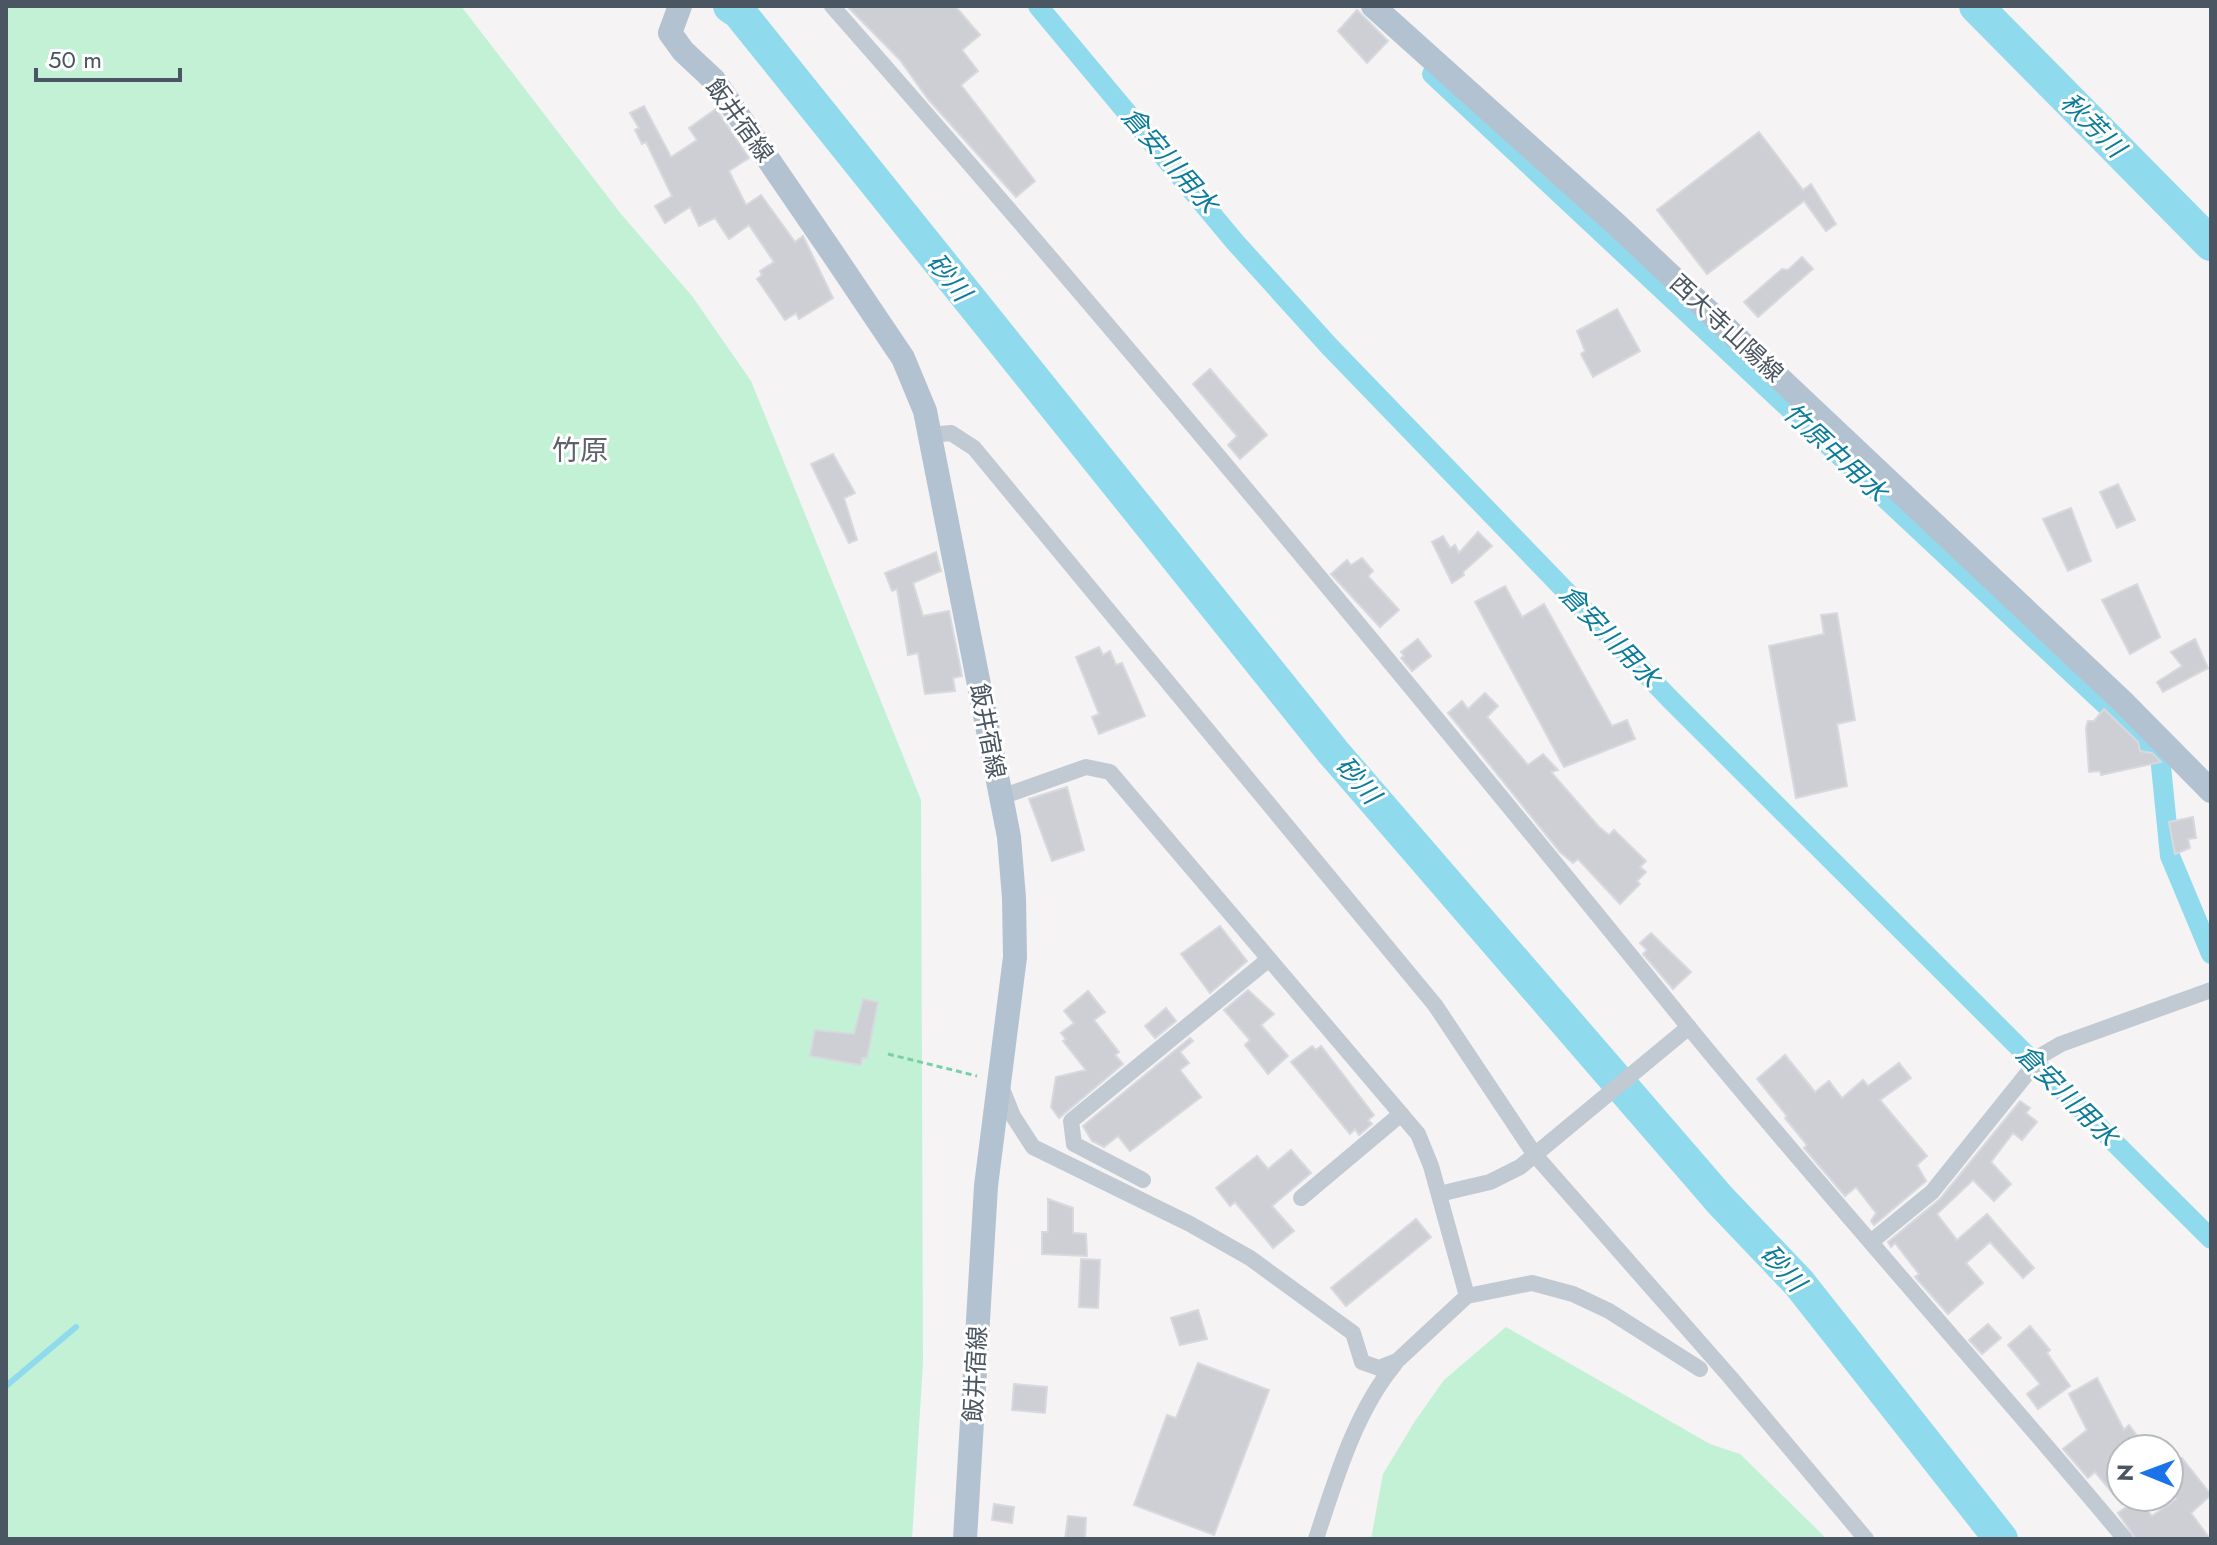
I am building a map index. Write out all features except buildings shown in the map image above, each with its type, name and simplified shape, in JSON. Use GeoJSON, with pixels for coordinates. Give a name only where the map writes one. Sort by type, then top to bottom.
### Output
{"type":"FeatureCollection","features":[{"type":"Feature","properties":{"kind":"main road","name":"西大寺山陽線"},"geometry":{"type":"LineString","coordinates":[[1373,6],[1629,236],[2122,701],[2211,791]]}},
{"type":"Feature","properties":{"kind":"main road","name":"飯井宿線"},"geometry":{"type":"LineString","coordinates":[[678,8],[670,33],[714,80],[903,358],[925,411],[1009,837],[1015,957],[986,1186],[965,1539]]}},
{"type":"Feature","properties":{"kind":"street"},"geometry":{"type":"LineString","coordinates":[[832,6],[1160,386],[1590,901],[1689,1027],[2125,1539]]}},
{"type":"Feature","properties":{"kind":"street"},"geometry":{"type":"LineString","coordinates":[[930,435],[951,433],[974,448],[1435,1005],[1539,1152],[1866,1539]]}},
{"type":"Feature","properties":{"kind":"street"},"geometry":{"type":"LineString","coordinates":[[1001,797],[1086,767],[1110,772],[1418,1134],[1439,1194],[1467,1296]]}},
{"type":"Feature","properties":{"kind":"street"},"geometry":{"type":"LineString","coordinates":[[1143,1180],[1074,1144],[1071,1121],[1269,959]]}},
{"type":"Feature","properties":{"kind":"street"},"geometry":{"type":"LineString","coordinates":[[1872,1241],[1932,1192],[2042,1055],[2061,1044],[2211,990]]}},
{"type":"Feature","properties":{"kind":"street"},"geometry":{"type":"LineString","coordinates":[[1439,1194],[1490,1182],[1539,1152],[1689,1027]]}},
{"type":"Feature","properties":{"kind":"street"},"geometry":{"type":"LineString","coordinates":[[999,1082],[1013,1116],[1033,1147],[1190,1224],[1250,1258],[1353,1333],[1362,1362],[1379,1368],[1398,1360]]}},
{"type":"Feature","properties":{"kind":"street"},"geometry":{"type":"LineString","coordinates":[[1301,1198],[1401,1114]]}},
{"type":"Feature","properties":{"kind":"street"},"geometry":{"type":"LineString","coordinates":[[1316,1539],[1349,1450],[1381,1381],[1398,1360],[1467,1296],[1532,1283],[1573,1294],[1609,1311],[1700,1369]]}},
{"type":"Feature","properties":{"kind":"path"},"geometry":{"type":"LineString","coordinates":[[888,1054],[999,1082]]}},
{"type":"Feature","properties":{"kind":"green space"},"geometry":{"type":"Polygon","coordinates":[[[6,6],[461,6],[621,214],[692,296],[751,381],[921,800],[923,1363],[912,1539],[6,1539],[6,6]]]}},
{"type":"Feature","properties":{"kind":"green space"},"geometry":{"type":"Polygon","coordinates":[[[1506,1327],[1710,1444],[1740,1454],[1827,1539],[1371,1539],[1383,1474],[1415,1421],[1444,1380],[1506,1327]]]}},
{"type":"Feature","properties":{"kind":"waterway","name":"砂川"},"geometry":{"type":"LineString","coordinates":[[730,6],[739,12],[1333,752],[1720,1200],[1799,1283],[2001,1539]]}},
{"type":"Feature","properties":{"kind":"waterway","name":"倉安川用水"},"geometry":{"type":"LineString","coordinates":[[1038,6],[1235,242],[1329,346],[1672,701],[2211,1239]]}},
{"type":"Feature","properties":{"kind":"waterway","name":"秋芳川"},"geometry":{"type":"LineString","coordinates":[[1976,6],[2211,244]]}},
{"type":"Feature","properties":{"kind":"waterway","name":"竹原中用水"},"geometry":{"type":"LineString","coordinates":[[1432,74],[2160,756],[2170,856],[2211,954]]}},
{"type":"Feature","properties":{"kind":"waterway"},"geometry":{"type":"LineString","coordinates":[[6,1386],[76,1327]]}},
{"type":"Feature","properties":{"kind":"district","name":"竹原"},"geometry":{"type":"Point","coordinates":[580,450]}}]}
